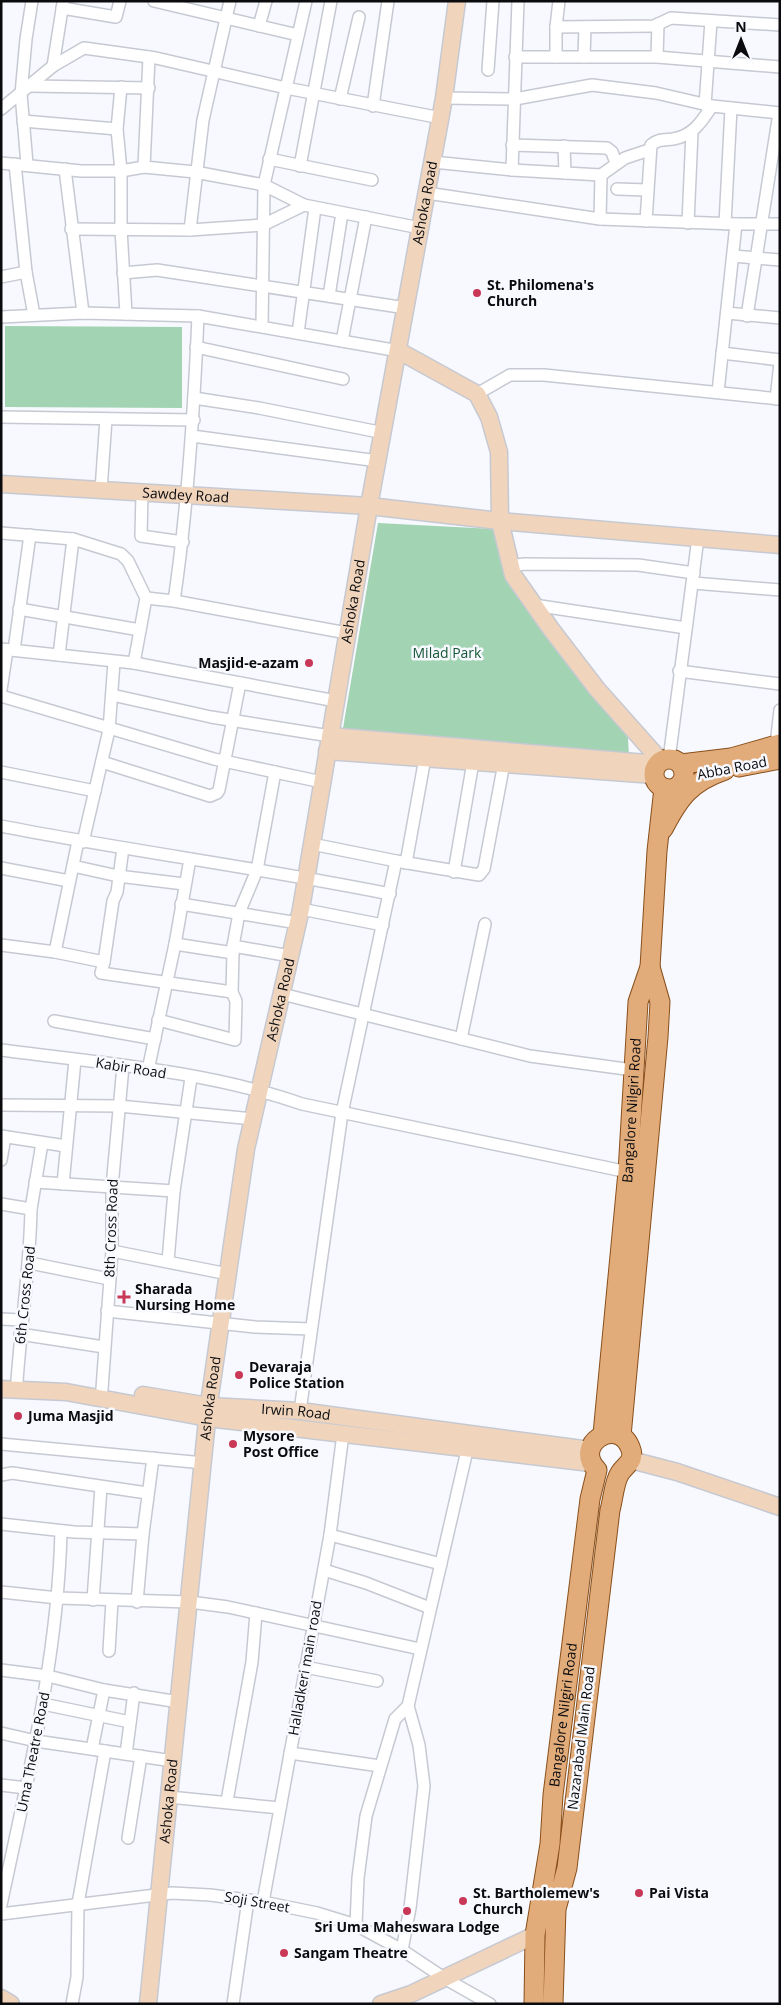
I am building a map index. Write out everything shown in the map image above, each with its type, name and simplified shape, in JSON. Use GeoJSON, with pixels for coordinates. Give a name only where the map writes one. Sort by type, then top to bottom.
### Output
{"type":"FeatureCollection","features":[{"type":"Feature","properties":{"kind":"main road","name":"Ashoka Road"},"geometry":{"type":"LineString","coordinates":[[148,2004],[208,1412],[220,1324],[252,1119],[282,994],[306,878],[369,506],[441,118],[457,1]]}},
{"type":"Feature","properties":{"kind":"main road"},"geometry":{"type":"LineString","coordinates":[[399,351],[477,394],[489,417],[499,452],[500,521],[513,575],[597,689],[667,770]]}},
{"type":"Feature","properties":{"kind":"main road","name":"Sawdey Road"},"geometry":{"type":"LineString","coordinates":[[1,484],[369,506],[500,521],[780,545]]}},
{"type":"Feature","properties":{"kind":"main road"},"geometry":{"type":"LineString","coordinates":[[328,744],[667,770],[778,749]]}},
{"type":"Feature","properties":{"kind":"main road"},"geometry":{"type":"LineString","coordinates":[[328,744],[425,758],[473,762],[505,758]]}},
{"type":"Feature","properties":{"kind":"main road","name":"Abba Road"},"geometry":{"type":"LineString","coordinates":[[667,770],[724,770],[778,749]]}},
{"type":"Feature","properties":{"kind":"main road","name":"Bangalore Nilgiri Road"},"geometry":{"type":"LineString","coordinates":[[534,2004],[534,1935],[549,1852],[553,1795],[590,1500],[594,1441],[612,1435],[638,1002],[650,967],[658,837],[667,770]]}},
{"type":"Feature","properties":{"kind":"main road"},"geometry":{"type":"LineString","coordinates":[[658,837],[674,808],[692,786],[706,776],[724,770]]}},
{"type":"Feature","properties":{"kind":"main road"},"geometry":{"type":"LineString","coordinates":[[650,967],[660,1002],[658,1037],[612,1435],[628,1442],[632,1451],[625,1467],[676,1472],[780,1506]]}},
{"type":"Feature","properties":{"kind":"main road","name":"Irwin Road"},"geometry":{"type":"LineString","coordinates":[[9,1381],[67,1384],[102,1389],[208,1412],[300,1412],[469,1442],[593,1461]]}},
{"type":"Feature","properties":{"kind":"main road","name":"Irwin Road"},"geometry":{"type":"LineString","coordinates":[[1,1388],[66,1392],[344,1434],[469,1442]]}},
{"type":"Feature","properties":{"kind":"main road","name":"Nazarabad Main Road"},"geometry":{"type":"LineString","coordinates":[[553,2004],[556,1909],[567,1868],[610,1510],[625,1467]]}},
{"type":"Feature","properties":{"kind":"main road"},"geometry":{"type":"LineString","coordinates":[[381,2004],[413,1999],[444,1978],[534,1935]]}},
{"type":"Feature","properties":{"kind":"main road"},"geometry":{"type":"LineString","coordinates":[[1,1998],[10,2004]]}},
{"type":"Feature","properties":{"kind":"street"},"geometry":{"type":"LineString","coordinates":[[27,164],[21,94],[32,1]]}},
{"type":"Feature","properties":{"kind":"street"},"geometry":{"type":"LineString","coordinates":[[53,66],[62,5],[116,17],[120,1]]}},
{"type":"Feature","properties":{"kind":"street"},"geometry":{"type":"LineString","coordinates":[[154,1],[200,7],[226,19],[298,35]]}},
{"type":"Feature","properties":{"kind":"street"},"geometry":{"type":"LineString","coordinates":[[190,230],[196,172],[213,71],[230,1]]}},
{"type":"Feature","properties":{"kind":"street"},"geometry":{"type":"LineString","coordinates":[[259,26],[266,1]]}},
{"type":"Feature","properties":{"kind":"street"},"geometry":{"type":"LineString","coordinates":[[262,326],[264,185],[306,1]]}},
{"type":"Feature","properties":{"kind":"street"},"geometry":{"type":"LineString","coordinates":[[300,166],[331,1]]}},
{"type":"Feature","properties":{"kind":"street"},"geometry":{"type":"LineString","coordinates":[[373,106],[388,1]]}},
{"type":"Feature","properties":{"kind":"street"},"geometry":{"type":"LineString","coordinates":[[488,70],[493,1]]}},
{"type":"Feature","properties":{"kind":"street"},"geometry":{"type":"LineString","coordinates":[[512,170],[518,1]]}},
{"type":"Feature","properties":{"kind":"street"},"geometry":{"type":"LineString","coordinates":[[556,57],[556,27],[559,1]]}},
{"type":"Feature","properties":{"kind":"street"},"geometry":{"type":"LineString","coordinates":[[340,99],[359,17]]}},
{"type":"Feature","properties":{"kind":"street"},"geometry":{"type":"LineString","coordinates":[[556,27],[658,24],[671,18],[780,25]]}},
{"type":"Feature","properties":{"kind":"street"},"geometry":{"type":"LineString","coordinates":[[688,223],[692,132],[709,105],[708,62],[711,21]]}},
{"type":"Feature","properties":{"kind":"street"},"geometry":{"type":"LineString","coordinates":[[657,57],[658,24]]}},
{"type":"Feature","properties":{"kind":"street"},"geometry":{"type":"LineString","coordinates":[[584,58],[585,27]]}},
{"type":"Feature","properties":{"kind":"street"},"geometry":{"type":"LineString","coordinates":[[1,108],[31,86],[53,66],[84,48],[149,57],[286,88],[441,118]]}},
{"type":"Feature","properties":{"kind":"street"},"geometry":{"type":"LineString","coordinates":[[144,167],[149,57]]}},
{"type":"Feature","properties":{"kind":"street"},"geometry":{"type":"LineString","coordinates":[[515,57],[657,57],[780,67]]}},
{"type":"Feature","properties":{"kind":"street"},"geometry":{"type":"LineString","coordinates":[[444,98],[515,99],[592,85],[656,93],[709,105],[779,113],[747,316]]}},
{"type":"Feature","properties":{"kind":"street"},"geometry":{"type":"LineString","coordinates":[[31,86],[149,88]]}},
{"type":"Feature","properties":{"kind":"street"},"geometry":{"type":"LineString","coordinates":[[121,87],[117,129],[121,171],[121,230],[126,314]]}},
{"type":"Feature","properties":{"kind":"street"},"geometry":{"type":"LineString","coordinates":[[718,392],[733,256],[731,224],[731,108]]}},
{"type":"Feature","properties":{"kind":"street"},"geometry":{"type":"LineString","coordinates":[[24,122],[117,129]]}},
{"type":"Feature","properties":{"kind":"street"},"geometry":{"type":"LineString","coordinates":[[646,221],[649,150],[655,141],[675,138],[692,132]]}},
{"type":"Feature","properties":{"kind":"street"},"geometry":{"type":"LineString","coordinates":[[512,145],[607,148],[612,152],[616,163]]}},
{"type":"Feature","properties":{"kind":"street"},"geometry":{"type":"LineString","coordinates":[[564,146],[565,173]]}},
{"type":"Feature","properties":{"kind":"street"},"geometry":{"type":"LineString","coordinates":[[433,162],[512,170],[601,175],[616,163],[649,150]]}},
{"type":"Feature","properties":{"kind":"street"},"geometry":{"type":"LineString","coordinates":[[270,159],[372,180]]}},
{"type":"Feature","properties":{"kind":"street"},"geometry":{"type":"LineString","coordinates":[[1,163],[65,169],[121,171],[144,167],[196,172],[264,185],[310,206],[420,228]]}},
{"type":"Feature","properties":{"kind":"street"},"geometry":{"type":"LineString","coordinates":[[15,164],[26,272],[34,315]]}},
{"type":"Feature","properties":{"kind":"street"},"geometry":{"type":"LineString","coordinates":[[65,169],[83,313]]}},
{"type":"Feature","properties":{"kind":"street"},"geometry":{"type":"LineString","coordinates":[[600,220],[601,175]]}},
{"type":"Feature","properties":{"kind":"street"},"geometry":{"type":"LineString","coordinates":[[617,189],[647,190]]}},
{"type":"Feature","properties":{"kind":"street"},"geometry":{"type":"LineString","coordinates":[[427,193],[600,220],[780,224]]}},
{"type":"Feature","properties":{"kind":"street"},"geometry":{"type":"LineString","coordinates":[[71,229],[190,230],[263,225],[310,206]]}},
{"type":"Feature","properties":{"kind":"street"},"geometry":{"type":"LineString","coordinates":[[298,333],[310,206]]}},
{"type":"Feature","properties":{"kind":"street"},"geometry":{"type":"LineString","coordinates":[[329,296],[342,213]]}},
{"type":"Feature","properties":{"kind":"street"},"geometry":{"type":"LineString","coordinates":[[342,341],[366,217]]}},
{"type":"Feature","properties":{"kind":"street"},"geometry":{"type":"LineString","coordinates":[[733,256],[780,260]]}},
{"type":"Feature","properties":{"kind":"street"},"geometry":{"type":"LineString","coordinates":[[123,273],[157,270],[406,308]]}},
{"type":"Feature","properties":{"kind":"street"},"geometry":{"type":"LineString","coordinates":[[1,277],[26,272]]}},
{"type":"Feature","properties":{"kind":"street"},"geometry":{"type":"LineString","coordinates":[[1,317],[83,313],[198,316],[399,351]]}},
{"type":"Feature","properties":{"kind":"street"},"geometry":{"type":"LineString","coordinates":[[727,314],[780,318]]}},
{"type":"Feature","properties":{"kind":"street"},"geometry":{"type":"LineString","coordinates":[[174,601],[183,542],[194,420],[198,316]]}},
{"type":"Feature","properties":{"kind":"street"},"geometry":{"type":"LineString","coordinates":[[196,347],[343,379]]}},
{"type":"Feature","properties":{"kind":"street"},"geometry":{"type":"LineString","coordinates":[[477,394],[510,375],[544,375],[778,399],[780,362],[722,353]]}},
{"type":"Feature","properties":{"kind":"street"},"geometry":{"type":"LineString","coordinates":[[194,398],[259,408],[384,433]]}},
{"type":"Feature","properties":{"kind":"street"},"geometry":{"type":"LineString","coordinates":[[1,417],[194,420]]}},
{"type":"Feature","properties":{"kind":"street"},"geometry":{"type":"LineString","coordinates":[[101,490],[106,419]]}},
{"type":"Feature","properties":{"kind":"street"},"geometry":{"type":"LineString","coordinates":[[192,436],[378,461]]}},
{"type":"Feature","properties":{"kind":"street"},"geometry":{"type":"LineString","coordinates":[[142,493],[141,536],[183,542]]}},
{"type":"Feature","properties":{"kind":"street"},"geometry":{"type":"LineString","coordinates":[[1,533],[73,540],[121,554],[128,561],[146,598],[134,664]]}},
{"type":"Feature","properties":{"kind":"street"},"geometry":{"type":"LineString","coordinates":[[1,690],[7,650],[20,609],[30,535]]}},
{"type":"Feature","properties":{"kind":"street"},"geometry":{"type":"LineString","coordinates":[[667,770],[698,538]]}},
{"type":"Feature","properties":{"kind":"street"},"geometry":{"type":"LineString","coordinates":[[59,655],[73,540]]}},
{"type":"Feature","properties":{"kind":"street"},"geometry":{"type":"LineString","coordinates":[[511,566],[524,564],[638,565],[694,578],[780,590]]}},
{"type":"Feature","properties":{"kind":"street"},"geometry":{"type":"LineString","coordinates":[[146,598],[174,601],[347,633]]}},
{"type":"Feature","properties":{"kind":"street"},"geometry":{"type":"LineString","coordinates":[[534,605],[686,628]]}},
{"type":"Feature","properties":{"kind":"street"},"geometry":{"type":"LineString","coordinates":[[20,609],[140,630]]}},
{"type":"Feature","properties":{"kind":"street"},"geometry":{"type":"LineString","coordinates":[[7,650],[134,664],[336,701]]}},
{"type":"Feature","properties":{"kind":"street"},"geometry":{"type":"LineString","coordinates":[[55,952],[69,881],[95,792],[109,730],[114,662]]}},
{"type":"Feature","properties":{"kind":"street"},"geometry":{"type":"LineString","coordinates":[[679,671],[780,684]]}},
{"type":"Feature","properties":{"kind":"street"},"geometry":{"type":"LineString","coordinates":[[102,762],[210,796],[217,793],[240,683]]}},
{"type":"Feature","properties":{"kind":"street"},"geometry":{"type":"LineString","coordinates":[[112,695],[328,744]]}},
{"type":"Feature","properties":{"kind":"street"},"geometry":{"type":"LineString","coordinates":[[1,696],[109,730],[225,762],[322,782]]}},
{"type":"Feature","properties":{"kind":"street"},"geometry":{"type":"LineString","coordinates":[[778,749],[780,710]]}},
{"type":"Feature","properties":{"kind":"street"},"geometry":{"type":"LineString","coordinates":[[300,1412],[342,1113],[390,894],[401,862],[425,758]]}},
{"type":"Feature","properties":{"kind":"street"},"geometry":{"type":"LineString","coordinates":[[312,844],[475,876],[484,870],[505,758]]}},
{"type":"Feature","properties":{"kind":"street"},"geometry":{"type":"LineString","coordinates":[[454,872],[473,762]]}},
{"type":"Feature","properties":{"kind":"street"},"geometry":{"type":"LineString","coordinates":[[1,772],[95,792]]}},
{"type":"Feature","properties":{"kind":"street"},"geometry":{"type":"LineString","coordinates":[[158,1020],[235,1040],[236,1001],[232,992],[233,950],[238,913],[257,870],[275,772]]}},
{"type":"Feature","properties":{"kind":"street"},"geometry":{"type":"LineString","coordinates":[[1,826],[390,894]]}},
{"type":"Feature","properties":{"kind":"street"},"geometry":{"type":"LineString","coordinates":[[122,848],[118,892],[112,901],[101,973],[232,992]]}},
{"type":"Feature","properties":{"kind":"street"},"geometry":{"type":"LineString","coordinates":[[148,1070],[175,944],[184,884],[190,859]]}},
{"type":"Feature","properties":{"kind":"street"},"geometry":{"type":"LineString","coordinates":[[73,866],[118,876],[184,884]]}},
{"type":"Feature","properties":{"kind":"street"},"geometry":{"type":"LineString","coordinates":[[1,868],[69,881]]}},
{"type":"Feature","properties":{"kind":"street"},"geometry":{"type":"LineString","coordinates":[[181,904],[238,913],[299,916],[383,925]]}},
{"type":"Feature","properties":{"kind":"street"},"geometry":{"type":"LineString","coordinates":[[461,1039],[485,924]]}},
{"type":"Feature","properties":{"kind":"street"},"geometry":{"type":"LineString","coordinates":[[175,944],[290,956]]}},
{"type":"Feature","properties":{"kind":"street"},"geometry":{"type":"LineString","coordinates":[[1,945],[55,952],[104,962]]}},
{"type":"Feature","properties":{"kind":"street"},"geometry":{"type":"LineString","coordinates":[[282,994],[530,1056],[633,1070]]}},
{"type":"Feature","properties":{"kind":"street"},"geometry":{"type":"LineString","coordinates":[[54,1022],[156,1039]]}},
{"type":"Feature","properties":{"kind":"street","name":"Kabir Road"},"geometry":{"type":"LineString","coordinates":[[1,1050],[124,1066],[260,1090],[302,1104],[342,1113],[628,1172]]}},
{"type":"Feature","properties":{"kind":"street"},"geometry":{"type":"LineString","coordinates":[[63,1184],[69,1104],[75,1060]]}},
{"type":"Feature","properties":{"kind":"street","name":"8th Cross Road"},"geometry":{"type":"LineString","coordinates":[[102,1389],[112,1251],[112,1187],[124,1066]]}},
{"type":"Feature","properties":{"kind":"street"},"geometry":{"type":"LineString","coordinates":[[168,1261],[174,1191],[191,1078]]}},
{"type":"Feature","properties":{"kind":"street"},"geometry":{"type":"LineString","coordinates":[[1,1105],[69,1104],[119,1106],[252,1119]]}},
{"type":"Feature","properties":{"kind":"street"},"geometry":{"type":"LineString","coordinates":[[1,1160],[3,1136],[66,1146]]}},
{"type":"Feature","properties":{"kind":"street","name":"6th Cross Road"},"geometry":{"type":"LineString","coordinates":[[9,1381],[20,1334],[30,1263],[31,1209],[42,1143]]}},
{"type":"Feature","properties":{"kind":"street"},"geometry":{"type":"LineString","coordinates":[[35,1182],[174,1191]]}},
{"type":"Feature","properties":{"kind":"street"},"geometry":{"type":"LineString","coordinates":[[1,1204],[31,1209]]}},
{"type":"Feature","properties":{"kind":"street"},"geometry":{"type":"LineString","coordinates":[[112,1251],[228,1274]]}},
{"type":"Feature","properties":{"kind":"street"},"geometry":{"type":"LineString","coordinates":[[30,1263],[109,1279]]}},
{"type":"Feature","properties":{"kind":"street"},"geometry":{"type":"LineString","coordinates":[[107,1311],[158,1315],[220,1324],[311,1329]]}},
{"type":"Feature","properties":{"kind":"street"},"geometry":{"type":"LineString","coordinates":[[1,1319],[21,1320]]}},
{"type":"Feature","properties":{"kind":"street"},"geometry":{"type":"LineString","coordinates":[[20,1334],[104,1347]]}},
{"type":"Feature","properties":{"kind":"street","name":"Halladkeri main road"},"geometry":{"type":"LineString","coordinates":[[263,1902],[324,1570],[344,1434]]}},
{"type":"Feature","properties":{"kind":"street"},"geometry":{"type":"LineString","coordinates":[[402,1950],[410,1908],[424,1786],[419,1745],[408,1706],[469,1442]]}},
{"type":"Feature","properties":{"kind":"street"},"geometry":{"type":"LineString","coordinates":[[1,1444],[204,1463]]}},
{"type":"Feature","properties":{"kind":"street"},"geometry":{"type":"LineString","coordinates":[[137,1602],[147,1493],[153,1458]]}},
{"type":"Feature","properties":{"kind":"street"},"geometry":{"type":"LineString","coordinates":[[1,1475],[12,1473],[147,1493]]}},
{"type":"Feature","properties":{"kind":"street"},"geometry":{"type":"LineString","coordinates":[[93,1600],[101,1487]]}},
{"type":"Feature","properties":{"kind":"street"},"geometry":{"type":"LineString","coordinates":[[1,1524],[98,1534],[143,1534]]}},
{"type":"Feature","properties":{"kind":"street","name":"Uma Theatre Road"},"geometry":{"type":"LineString","coordinates":[[1,1905],[48,1676],[58,1598],[61,1531]]}},
{"type":"Feature","properties":{"kind":"street"},"geometry":{"type":"LineString","coordinates":[[330,1535],[440,1564]]}},
{"type":"Feature","properties":{"kind":"street"},"geometry":{"type":"LineString","coordinates":[[324,1570],[366,1583],[430,1608]]}},
{"type":"Feature","properties":{"kind":"street"},"geometry":{"type":"LineString","coordinates":[[1,1592],[93,1600],[190,1602],[256,1613],[420,1649]]}},
{"type":"Feature","properties":{"kind":"street"},"geometry":{"type":"LineString","coordinates":[[109,1651],[112,1601]]}},
{"type":"Feature","properties":{"kind":"street"},"geometry":{"type":"LineString","coordinates":[[227,1801],[240,1741],[252,1662],[256,1613]]}},
{"type":"Feature","properties":{"kind":"street"},"geometry":{"type":"LineString","coordinates":[[305,1667],[377,1680]]}},
{"type":"Feature","properties":{"kind":"street"},"geometry":{"type":"LineString","coordinates":[[1,1670],[48,1676],[104,1690],[134,1693],[179,1702]]}},
{"type":"Feature","properties":{"kind":"street"},"geometry":{"type":"LineString","coordinates":[[92,1749],[104,1690]]}},
{"type":"Feature","properties":{"kind":"street"},"geometry":{"type":"LineString","coordinates":[[126,1754],[134,1693]]}},
{"type":"Feature","properties":{"kind":"street"},"geometry":{"type":"LineString","coordinates":[[43,1704],[130,1722]]}},
{"type":"Feature","properties":{"kind":"street"},"geometry":{"type":"LineString","coordinates":[[356,1925],[358,1878],[366,1816],[395,1719],[408,1706]]}},
{"type":"Feature","properties":{"kind":"street"},"geometry":{"type":"LineString","coordinates":[[1,1733],[36,1741],[173,1761]]}},
{"type":"Feature","properties":{"kind":"street"},"geometry":{"type":"LineString","coordinates":[[72,2004],[76,1977],[78,1904],[105,1751]]}},
{"type":"Feature","properties":{"kind":"street"},"geometry":{"type":"LineString","coordinates":[[290,1753],[380,1766]]}},
{"type":"Feature","properties":{"kind":"street"},"geometry":{"type":"LineString","coordinates":[[128,1838],[141,1756]]}},
{"type":"Feature","properties":{"kind":"street"},"geometry":{"type":"LineString","coordinates":[[1,1785],[26,1788]]}},
{"type":"Feature","properties":{"kind":"street"},"geometry":{"type":"LineString","coordinates":[[169,1797],[227,1801],[280,1808]]}},
{"type":"Feature","properties":{"kind":"street","name":"Soji Street"},"geometry":{"type":"LineString","coordinates":[[1,1914],[182,1892],[263,1902],[356,1925],[402,1950],[444,1978],[490,2004]]}},
{"type":"Feature","properties":{"kind":"street"},"geometry":{"type":"LineString","coordinates":[[233,2004],[248,1900]]}},
{"type":"Feature","properties":{"kind":"green space"},"geometry":{"type":"Polygon","coordinates":[[[5,326],[182,327],[182,408],[5,407],[5,326]]]}},
{"type":"Feature","properties":{"kind":"green space","name":"Milad Park"},"geometry":{"type":"Polygon","coordinates":[[[378,523],[494,529],[508,584],[628,738],[629,757],[342,734],[378,523]]]}},
{"type":"Feature","properties":{"kind":"place","name":"St. Philomena's Church"},"geometry":{"type":"Point","coordinates":[477,293]}},
{"type":"Feature","properties":{"kind":"place","name":"Masjid-e-azam"},"geometry":{"type":"Point","coordinates":[309,663]}},
{"type":"Feature","properties":{"kind":"place","name":"Sharada Nursing Home"},"geometry":{"type":"Point","coordinates":[124,1297]}},
{"type":"Feature","properties":{"kind":"place","name":"Devaraja Police Station"},"geometry":{"type":"Point","coordinates":[239,1375]}},
{"type":"Feature","properties":{"kind":"place","name":"Juma Masjid"},"geometry":{"type":"Point","coordinates":[18,1416]}},
{"type":"Feature","properties":{"kind":"place","name":"Mysore Post Office"},"geometry":{"type":"Point","coordinates":[233,1444]}},
{"type":"Feature","properties":{"kind":"place","name":"Pai Vista"},"geometry":{"type":"Point","coordinates":[639,1893]}},
{"type":"Feature","properties":{"kind":"place","name":"St. Bartholemew's Church"},"geometry":{"type":"Point","coordinates":[463,1901]}},
{"type":"Feature","properties":{"kind":"place","name":"Sri Uma Maheswara Lodge"},"geometry":{"type":"Point","coordinates":[407,1911]}},
{"type":"Feature","properties":{"kind":"place","name":"Sangam Theatre"},"geometry":{"type":"Point","coordinates":[284,1953]}}]}
